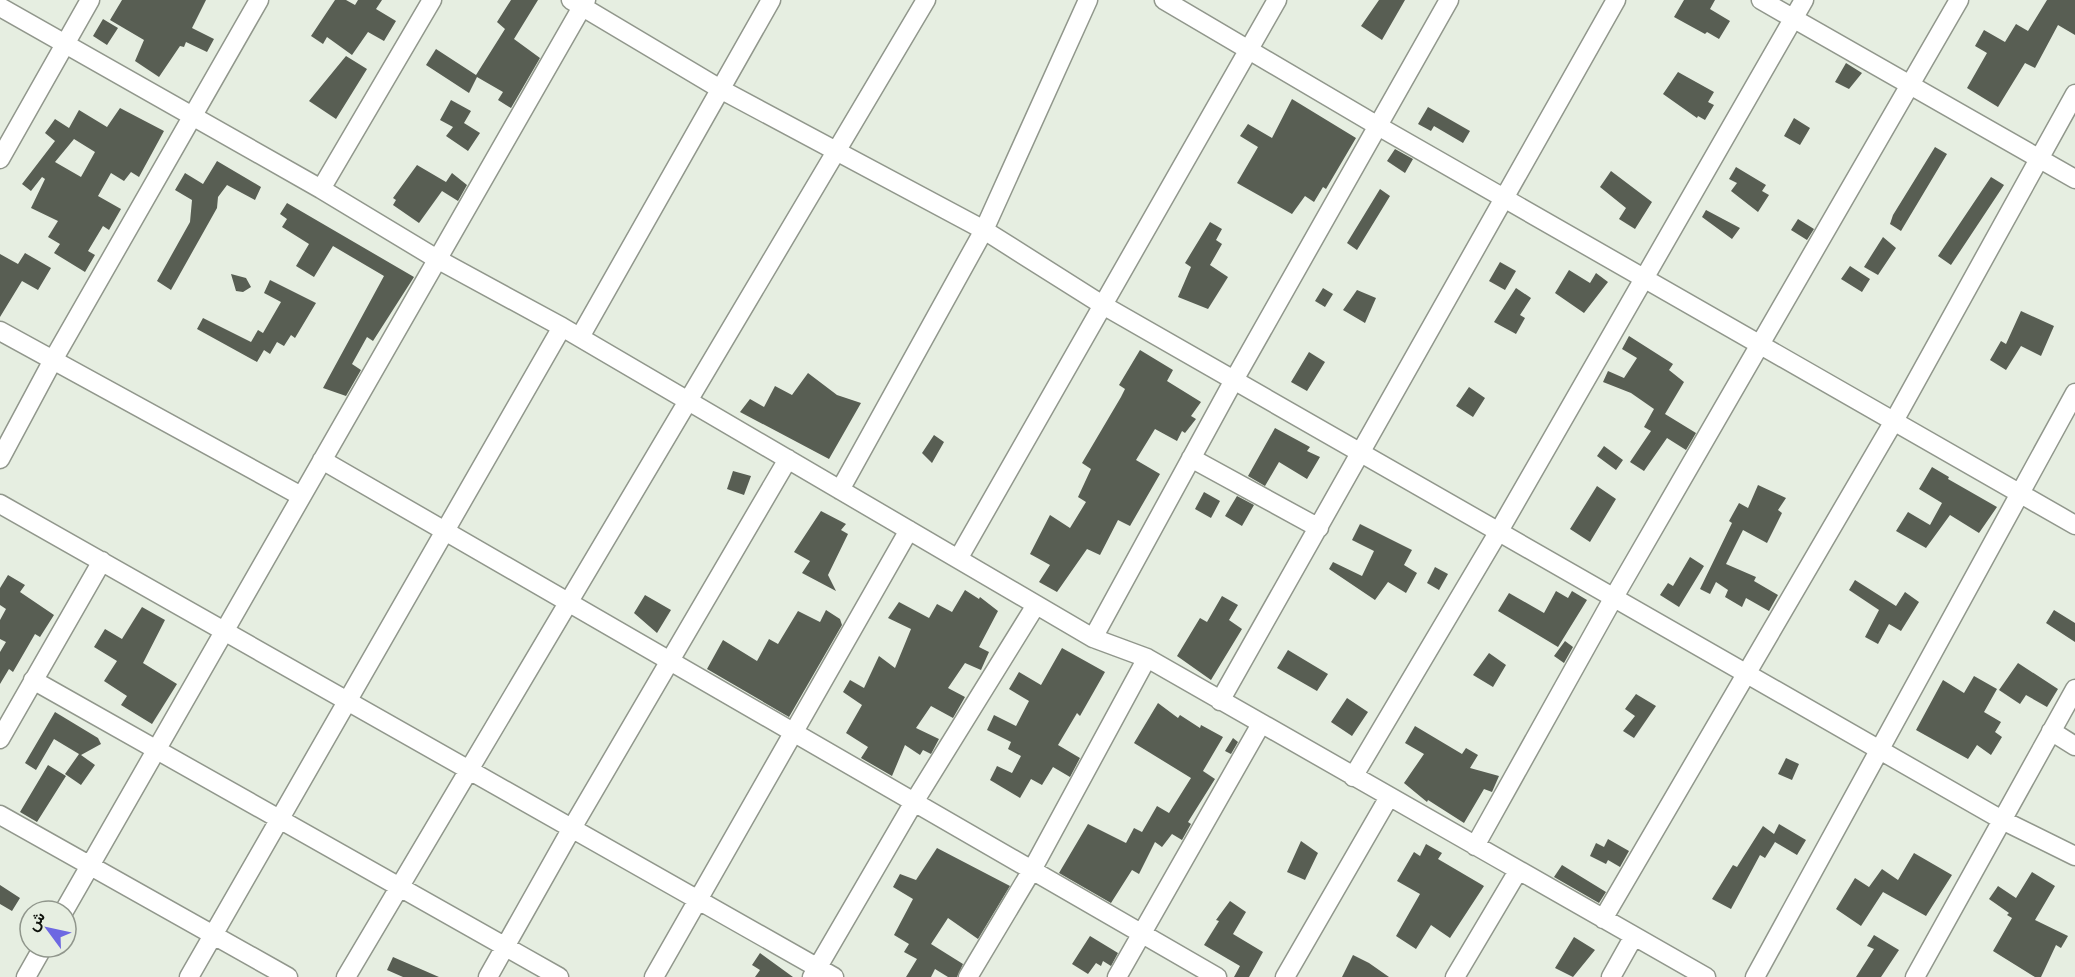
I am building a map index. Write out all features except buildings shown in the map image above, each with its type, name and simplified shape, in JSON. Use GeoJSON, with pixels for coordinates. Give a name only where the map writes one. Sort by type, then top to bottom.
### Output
{"type":"FeatureCollection","features":[{"type":"Feature","properties":{"kind":"street"},"geometry":{"type":"LineString","coordinates":[[0,159],[90,0]]}},
{"type":"Feature","properties":{"kind":"street"},"geometry":{"type":"LineString","coordinates":[[0,459],[53,360],[259,0]]}},
{"type":"Feature","properties":{"kind":"street"},"geometry":{"type":"LineString","coordinates":[[321,189],[432,0]]}},
{"type":"Feature","properties":{"kind":"street"},"geometry":{"type":"LineString","coordinates":[[580,338],[771,0]]}},
{"type":"Feature","properties":{"kind":"street"},"geometry":{"type":"LineString","coordinates":[[346,977],[926,0]]}},
{"type":"Feature","properties":{"kind":"street"},"geometry":{"type":"LineString","coordinates":[[840,490],[984,230],[1088,0]]}},
{"type":"Feature","properties":{"kind":"street"},"geometry":{"type":"LineString","coordinates":[[1164,0],[1378,126],[2075,525]]}},
{"type":"Feature","properties":{"kind":"street"},"geometry":{"type":"LineString","coordinates":[[958,559],[1101,304],[1277,0]]}},
{"type":"Feature","properties":{"kind":"street"},"geometry":{"type":"LineString","coordinates":[[1092,638],[1234,380],[1449,0]]}},
{"type":"Feature","properties":{"kind":"street"},"geometry":{"type":"LineString","coordinates":[[1220,701],[1616,0]]}},
{"type":"Feature","properties":{"kind":"street"},"geometry":{"type":"LineString","coordinates":[[1761,0],[2075,179]]}},
{"type":"Feature","properties":{"kind":"street"},"geometry":{"type":"LineString","coordinates":[[1353,777],[1499,531],[1804,0]]}},
{"type":"Feature","properties":{"kind":"street"},"geometry":{"type":"LineString","coordinates":[[1475,846],[1614,597],[1762,345],[1959,0]]}},
{"type":"Feature","properties":{"kind":"street"},"geometry":{"type":"LineString","coordinates":[[71,899],[437,259],[580,2],[722,90],[984,230],[1101,304],[2002,820],[2075,856]]}},
{"type":"Feature","properties":{"kind":"street"},"geometry":{"type":"LineString","coordinates":[[0,7],[321,189],[437,259],[562,327],[1092,638],[1147,658],[1706,977]]}},
{"type":"Feature","properties":{"kind":"street"},"geometry":{"type":"LineString","coordinates":[[1603,919],[1893,421],[2075,94]]}},
{"type":"Feature","properties":{"kind":"street"},"geometry":{"type":"LineString","coordinates":[[189,977],[562,327]]}},
{"type":"Feature","properties":{"kind":"street"},"geometry":{"type":"LineString","coordinates":[[0,331],[301,496]]}},
{"type":"Feature","properties":{"kind":"street"},"geometry":{"type":"LineString","coordinates":[[1755,977],[1878,748],[2075,393]]}},
{"type":"Feature","properties":{"kind":"street"},"geometry":{"type":"LineString","coordinates":[[1191,458],[1319,528]]}},
{"type":"Feature","properties":{"kind":"street"},"geometry":{"type":"LineString","coordinates":[[488,977],[572,828],[788,459]]}},
{"type":"Feature","properties":{"kind":"street"},"geometry":{"type":"LineString","coordinates":[[322,460],[567,604],[1217,977]]}},
{"type":"Feature","properties":{"kind":"street"},"geometry":{"type":"LineString","coordinates":[[0,504],[699,900],[815,972],[834,977]]}},
{"type":"Feature","properties":{"kind":"street"},"geometry":{"type":"LineString","coordinates":[[654,977],[909,530]]}},
{"type":"Feature","properties":{"kind":"street"},"geometry":{"type":"LineString","coordinates":[[0,739],[8,707],[33,680],[102,561]]}},
{"type":"Feature","properties":{"kind":"street"},"geometry":{"type":"LineString","coordinates":[[815,972],[914,802],[1036,605]]}},
{"type":"Feature","properties":{"kind":"street"},"geometry":{"type":"LineString","coordinates":[[968,977],[1032,870],[1147,658]]}},
{"type":"Feature","properties":{"kind":"street"},"geometry":{"type":"LineString","coordinates":[[33,680],[559,977]]}},
{"type":"Feature","properties":{"kind":"street"},"geometry":{"type":"LineString","coordinates":[[1915,977],[2075,689]]}},
{"type":"Feature","properties":{"kind":"street"},"geometry":{"type":"LineString","coordinates":[[1118,977],[1261,724]]}},
{"type":"Feature","properties":{"kind":"street"},"geometry":{"type":"LineString","coordinates":[[2051,731],[2075,746]]}},
{"type":"Feature","properties":{"kind":"street"},"geometry":{"type":"LineString","coordinates":[[1285,977],[1389,797]]}},
{"type":"Feature","properties":{"kind":"street"},"geometry":{"type":"LineString","coordinates":[[0,815],[288,977]]}},
{"type":"Feature","properties":{"kind":"street"},"geometry":{"type":"LineString","coordinates":[[1457,976],[1518,871]]}},
{"type":"Feature","properties":{"kind":"street"},"geometry":{"type":"LineString","coordinates":[[1611,977],[1634,936]]}},
{"type":"Feature","properties":{"kind":"street"},"geometry":{"type":"LineString","coordinates":[[26,977],[36,959]]}}]}
